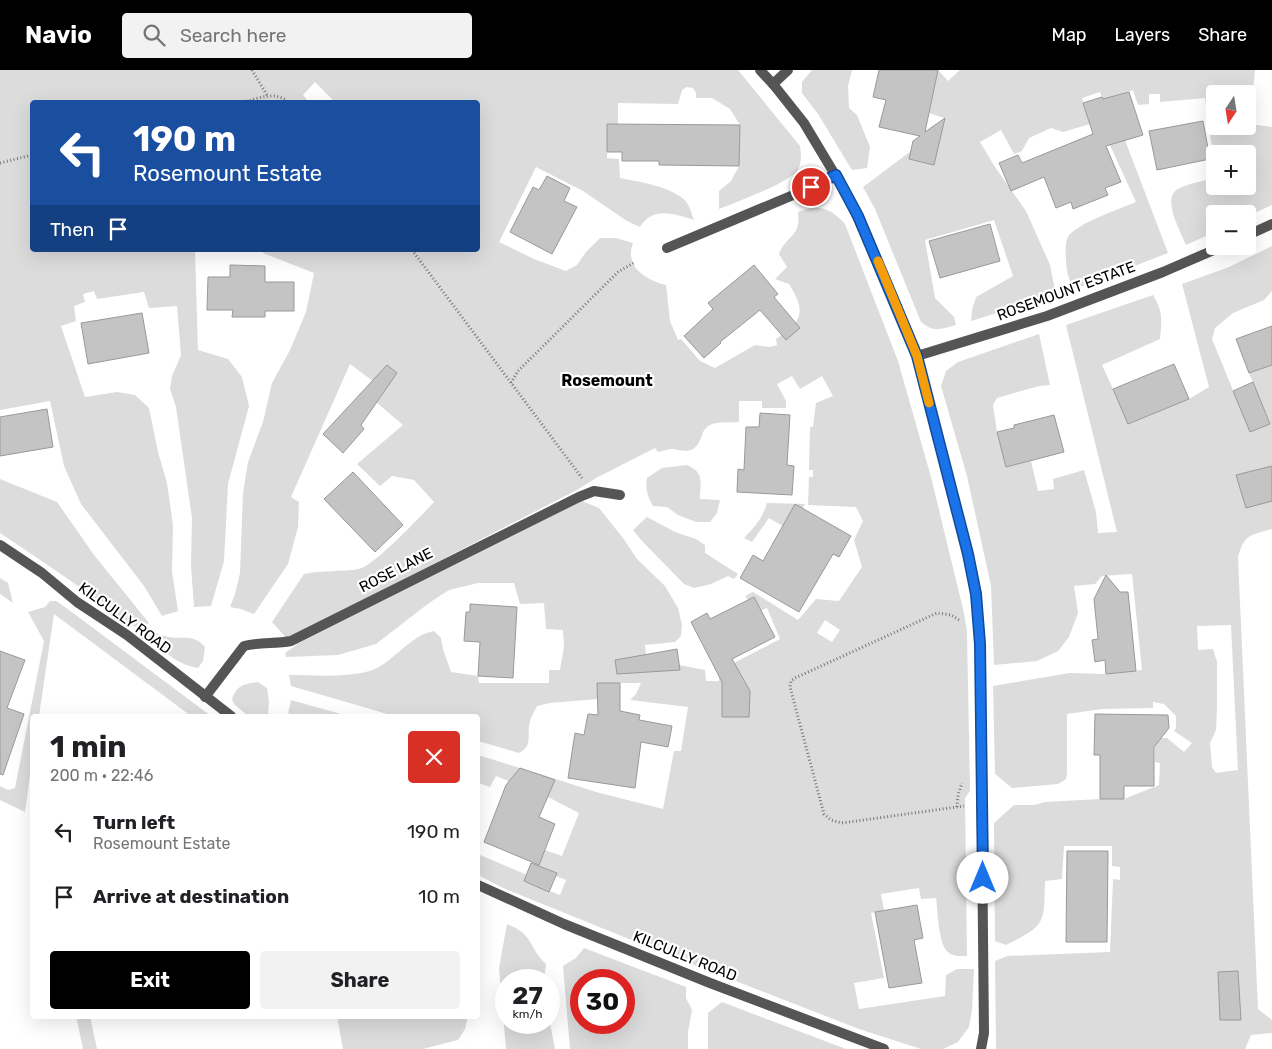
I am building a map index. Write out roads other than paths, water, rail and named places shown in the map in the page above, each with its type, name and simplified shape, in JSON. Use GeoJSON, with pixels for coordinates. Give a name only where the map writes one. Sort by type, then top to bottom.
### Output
{"type":"FeatureCollection","features":[{"type":"Feature","properties":{"kind":"street"},"geometry":{"type":"LineString","coordinates":[[760,70],[804,123],[836,175],[858,216],[917,356],[964,536],[976,601],[980,644],[984,1033],[981,1049]]}},
{"type":"Feature","properties":{"kind":"street"},"geometry":{"type":"LineString","coordinates":[[773,84],[788,70]]}},
{"type":"Feature","properties":{"kind":"street"},"geometry":{"type":"LineString","coordinates":[[667,248],[836,175]]}},
{"type":"Feature","properties":{"kind":"street"},"geometry":{"type":"LineString","coordinates":[[1256,231],[1272,224]]}},
{"type":"Feature","properties":{"kind":"street","name":"ROSEMOUNT ESTATE"},"geometry":{"type":"LineString","coordinates":[[917,356],[1047,316],[1163,272],[1206,253]]}},
{"type":"Feature","properties":{"kind":"street","name":"ROSE LANE"},"geometry":{"type":"LineString","coordinates":[[205,697],[244,646],[258,643],[277,644],[291,641],[579,496],[594,491],[620,495]]}},
{"type":"Feature","properties":{"kind":"street","name":"KILCULLY ROAD"},"geometry":{"type":"LineString","coordinates":[[0,545],[42,573],[77,602],[126,635],[228,714]]}},
{"type":"Feature","properties":{"kind":"street","name":"KILCULLY ROAD"},"geometry":{"type":"LineString","coordinates":[[480,886],[573,928],[710,983],[884,1049]]}},
{"type":"Feature","properties":{"kind":"district","name":"Rosemount"},"geometry":{"type":"Point","coordinates":[607,380]}}]}
